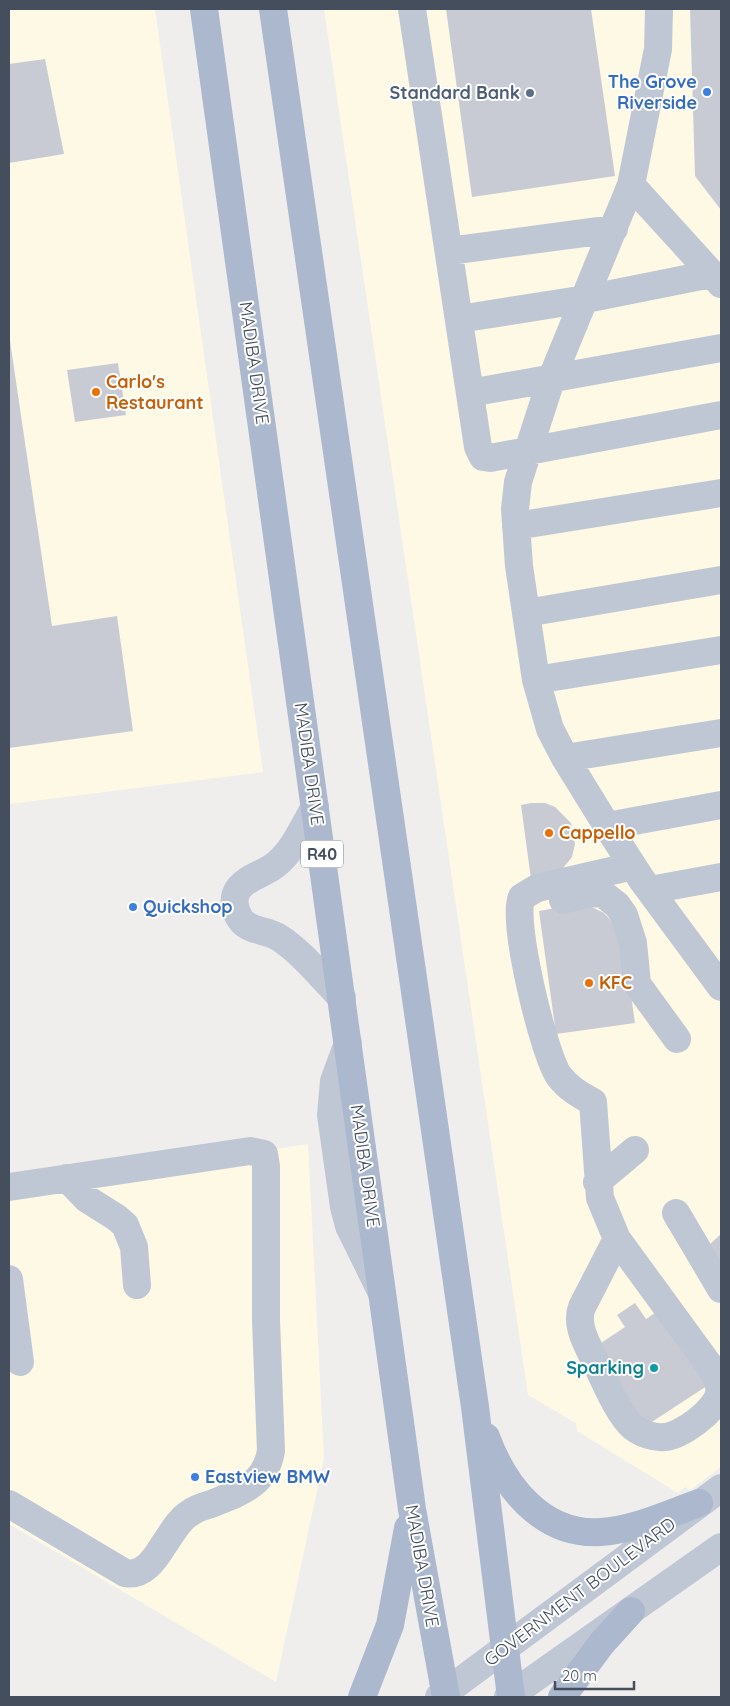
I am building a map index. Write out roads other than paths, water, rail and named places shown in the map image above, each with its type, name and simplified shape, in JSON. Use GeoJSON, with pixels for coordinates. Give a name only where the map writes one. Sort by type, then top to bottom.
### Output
{"type":"FeatureCollection","features":[{"type":"Feature","properties":{"kind":"main road"},"geometry":{"type":"LineString","coordinates":[[190,9],[206,21]]}},
{"type":"Feature","properties":{"kind":"main road"},"geometry":{"type":"LineString","coordinates":[[276,14],[474,1407],[510,1697]]}},
{"type":"Feature","properties":{"kind":"main road","name":"MADIBA DRIVE"},"geometry":{"type":"LineString","coordinates":[[206,21],[412,1509],[444,1696]]}},
{"type":"Feature","properties":{"kind":"main road"},"geometry":{"type":"LineString","coordinates":[[474,1407],[488,1444],[509,1484],[532,1509],[554,1523],[600,1533],[631,1527],[710,1495]]}},
{"type":"Feature","properties":{"kind":"main road"},"geometry":{"type":"LineString","coordinates":[[362,1697],[390,1624],[412,1509]]}},
{"type":"Feature","properties":{"kind":"main road"},"geometry":{"type":"LineString","coordinates":[[562,1697],[602,1643],[631,1611]]}},
{"type":"Feature","properties":{"kind":"street"},"geometry":{"type":"LineString","coordinates":[[412,9],[478,447],[483,457],[490,458],[526,452],[721,415]]}},
{"type":"Feature","properties":{"kind":"street"},"geometry":{"type":"LineString","coordinates":[[659,9],[658,49],[631,186],[551,380],[526,452],[518,482],[515,509],[516,526],[536,680],[550,729],[565,758],[633,866],[721,987]]}},
{"type":"Feature","properties":{"kind":"street"},"geometry":{"type":"LineString","coordinates":[[631,186],[716,279]]}},
{"type":"Feature","properties":{"kind":"street"},"geometry":{"type":"LineString","coordinates":[[449,251],[614,229]]}},
{"type":"Feature","properties":{"kind":"street"},"geometry":{"type":"LineString","coordinates":[[459,319],[716,279]]}},
{"type":"Feature","properties":{"kind":"street"},"geometry":{"type":"LineString","coordinates":[[470,393],[721,348]]}},
{"type":"Feature","properties":{"kind":"street"},"geometry":{"type":"LineString","coordinates":[[516,526],[721,493]]}},
{"type":"Feature","properties":{"kind":"street"},"geometry":{"type":"LineString","coordinates":[[526,613],[721,580]]}},
{"type":"Feature","properties":{"kind":"street"},"geometry":{"type":"LineString","coordinates":[[536,680],[721,650]]}},
{"type":"Feature","properties":{"kind":"street"},"geometry":{"type":"LineString","coordinates":[[565,758],[721,732]]}},
{"type":"Feature","properties":{"kind":"street"},"geometry":{"type":"LineString","coordinates":[[607,826],[721,805]]}},
{"type":"Feature","properties":{"kind":"street"},"geometry":{"type":"LineString","coordinates":[[315,807],[286,856],[238,889],[234,905],[240,920],[246,925],[278,937],[289,945],[342,998]]}},
{"type":"Feature","properties":{"kind":"street"},"geometry":{"type":"LineString","coordinates":[[617,1239],[582,1307],[580,1314],[581,1326],[603,1377],[631,1425],[649,1436],[667,1437],[693,1424],[712,1408],[719,1396],[718,1384],[709,1365],[617,1239],[600,1198],[597,1182],[593,1102],[574,1091],[560,1077],[547,1053],[534,1006],[519,914],[522,897],[537,888],[633,866]]}},
{"type":"Feature","properties":{"kind":"street"},"geometry":{"type":"LineString","coordinates":[[650,890],[721,877]]}},
{"type":"Feature","properties":{"kind":"street"},"geometry":{"type":"LineString","coordinates":[[519,914],[592,893],[603,894],[611,898],[621,909],[629,929],[635,956],[637,984],[677,1039]]}},
{"type":"Feature","properties":{"kind":"street"},"geometry":{"type":"LineString","coordinates":[[597,1182],[635,1150]]}},
{"type":"Feature","properties":{"kind":"street"},"geometry":{"type":"LineString","coordinates":[[9,1187],[250,1151],[264,1154],[266,1166],[266,1320],[271,1451],[265,1472],[256,1482],[190,1512],[174,1529],[149,1566],[135,1573],[125,1573],[9,1504]]}},
{"type":"Feature","properties":{"kind":"street"},"geometry":{"type":"LineString","coordinates":[[67,1178],[87,1199],[125,1225],[134,1247],[137,1285]]}},
{"type":"Feature","properties":{"kind":"street"},"geometry":{"type":"LineString","coordinates":[[676,1213],[721,1289]]}},
{"type":"Feature","properties":{"kind":"street"},"geometry":{"type":"LineString","coordinates":[[9,1279],[20,1362]]}},
{"type":"Feature","properties":{"kind":"street","name":"GOVERNMENT BOULEVARD"},"geometry":{"type":"LineString","coordinates":[[444,1696],[505,1646],[710,1495]]}},
{"type":"Feature","properties":{"kind":"street"},"geometry":{"type":"LineString","coordinates":[[510,1697],[721,1547]]}},
{"type":"Feature","properties":{"kind":"place","name":"The Grove Riverside"},"geometry":{"type":"Point","coordinates":[707,92]}},
{"type":"Feature","properties":{"kind":"place","name":"Standard Bank"},"geometry":{"type":"Point","coordinates":[530,93]}},
{"type":"Feature","properties":{"kind":"place","name":"Carlo's Restaurant"},"geometry":{"type":"Point","coordinates":[96,392]}},
{"type":"Feature","properties":{"kind":"place","name":"Cappello"},"geometry":{"type":"Point","coordinates":[549,833]}},
{"type":"Feature","properties":{"kind":"place","name":"Quickshop"},"geometry":{"type":"Point","coordinates":[133,907]}},
{"type":"Feature","properties":{"kind":"place","name":"KFC"},"geometry":{"type":"Point","coordinates":[589,983]}},
{"type":"Feature","properties":{"kind":"place","name":"Sparking"},"geometry":{"type":"Point","coordinates":[654,1368]}},
{"type":"Feature","properties":{"kind":"place","name":"Eastview BMW"},"geometry":{"type":"Point","coordinates":[195,1477]}}]}
